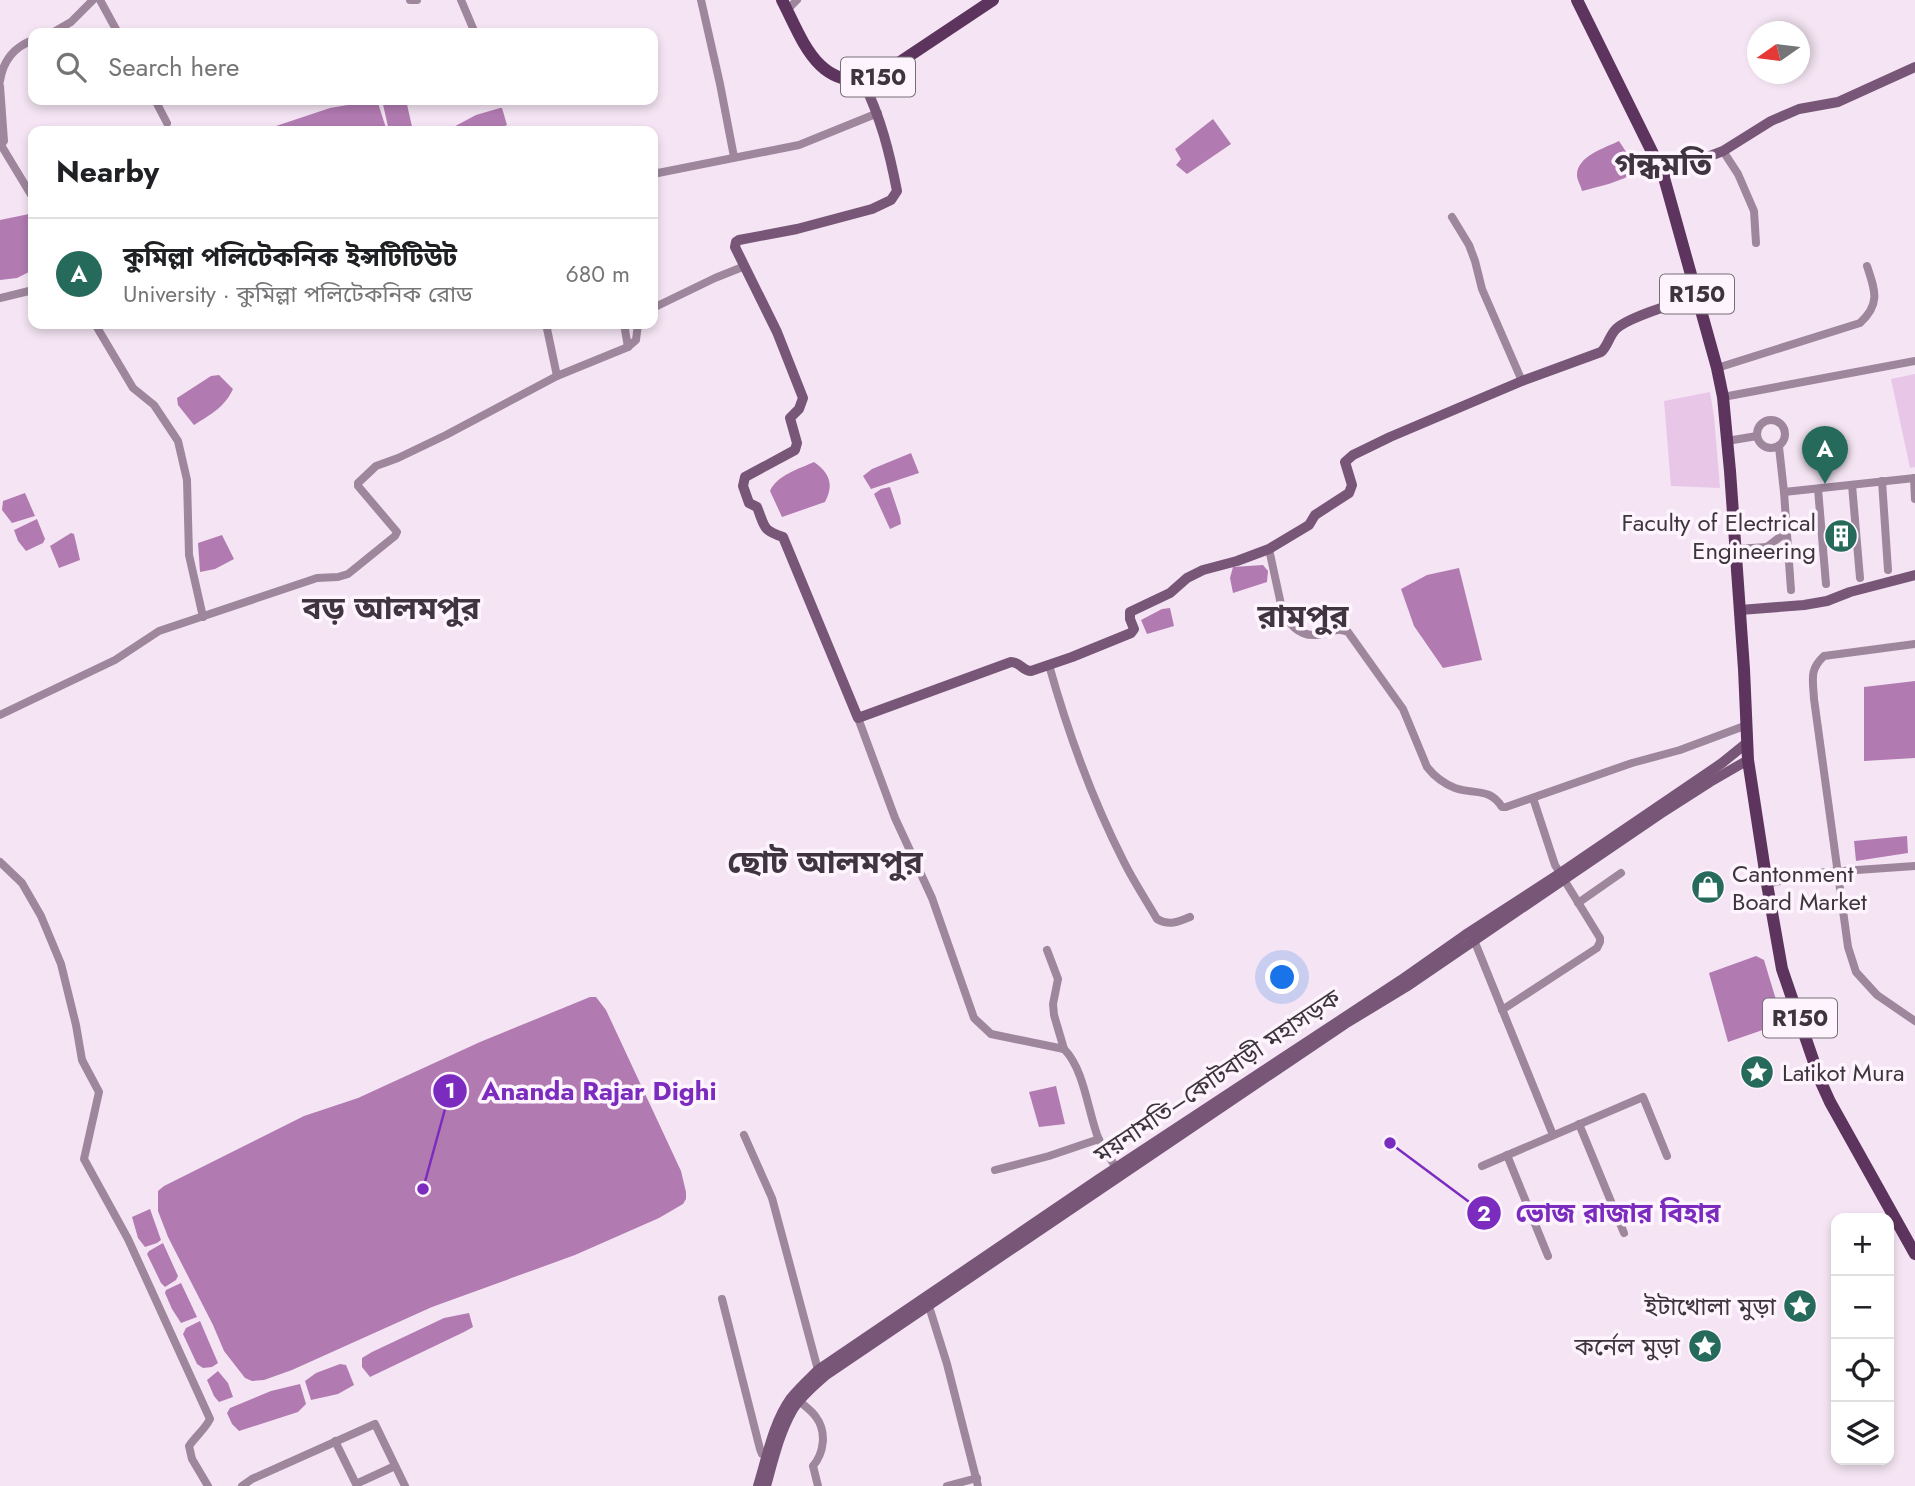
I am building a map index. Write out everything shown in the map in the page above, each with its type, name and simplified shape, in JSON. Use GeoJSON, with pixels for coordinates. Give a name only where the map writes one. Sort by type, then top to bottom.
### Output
{"type":"FeatureCollection","features":[{"type":"Feature","properties":{"kind":"main road","name":"R150"},"geometry":{"type":"LineString","coordinates":[[785,5],[812,58],[820,66],[849,80],[863,81],[876,78],[993,0]]}},
{"type":"Feature","properties":{"kind":"main road","name":"R150"},"geometry":{"type":"LineString","coordinates":[[1577,0],[1663,174],[1717,368],[1723,397],[1736,549],[1748,760],[1766,884],[1782,969],[1830,1102],[1915,1254]]}},
{"type":"Feature","properties":{"kind":"main road"},"geometry":{"type":"LineString","coordinates":[[1663,174],[1723,152],[1771,121],[1799,110],[1838,102],[1915,67]]}},
{"type":"Feature","properties":{"kind":"main road"},"geometry":{"type":"LineString","coordinates":[[863,81],[878,113],[889,151],[897,191],[895,196],[879,207],[797,229],[739,240],[735,247],[777,332],[803,398],[799,409],[790,418],[797,443],[794,450],[745,477],[743,486],[749,503],[757,507],[766,530],[783,537],[858,718],[1012,662],[1027,671],[1036,670],[1133,632],[1130,612],[1170,593],[1203,570],[1269,549],[1309,525],[1315,515],[1349,493],[1352,488],[1345,466],[1348,458],[1390,437],[1522,381],[1601,352],[1619,326],[1698,296]]}},
{"type":"Feature","properties":{"kind":"main road"},"geometry":{"type":"LineString","coordinates":[[1740,610],[1827,601],[1850,592],[1915,575]]}},
{"type":"Feature","properties":{"kind":"main road","name":"ময়নামতি–কোটবাড়ী মহাসড়ক"},"geometry":{"type":"LineString","coordinates":[[766,1486],[776,1426],[791,1398],[818,1370],[1406,987],[1748,742]]}},
{"type":"Feature","properties":{"kind":"main road","name":"ময়নামতি–কোটবাড়ী মহাসড়ক"},"geometry":{"type":"LineString","coordinates":[[758,1486],[792,1410],[799,1401],[827,1375],[927,1301],[1116,1168],[1465,935],[1748,760]]}},
{"type":"Feature","properties":{"kind":"street"},"geometry":{"type":"LineString","coordinates":[[61,28],[71,22],[93,0]]}},
{"type":"Feature","properties":{"kind":"street"},"geometry":{"type":"LineString","coordinates":[[100,0],[115,28]]}},
{"type":"Feature","properties":{"kind":"street"},"geometry":{"type":"LineString","coordinates":[[410,0],[417,0]]}},
{"type":"Feature","properties":{"kind":"street"},"geometry":{"type":"LineString","coordinates":[[461,0],[473,28]]}},
{"type":"Feature","properties":{"kind":"street"},"geometry":{"type":"LineString","coordinates":[[701,0],[734,157]]}},
{"type":"Feature","properties":{"kind":"street"},"geometry":{"type":"LineString","coordinates":[[785,5],[797,0]]}},
{"type":"Feature","properties":{"kind":"street"},"geometry":{"type":"LineString","coordinates":[[28,42],[9,57],[2,67],[0,84],[4,132],[1,146],[28,190]]}},
{"type":"Feature","properties":{"kind":"street"},"geometry":{"type":"LineString","coordinates":[[158,105],[167,123]]}},
{"type":"Feature","properties":{"kind":"street"},"geometry":{"type":"LineString","coordinates":[[658,173],[799,145],[878,113]]}},
{"type":"Feature","properties":{"kind":"street"},"geometry":{"type":"LineString","coordinates":[[1723,152],[1738,174],[1754,211],[1756,243]]}},
{"type":"Feature","properties":{"kind":"street"},"geometry":{"type":"LineString","coordinates":[[1452,217],[1469,245],[1482,289],[1522,381]]}},
{"type":"Feature","properties":{"kind":"street"},"geometry":{"type":"LineString","coordinates":[[658,306],[745,266]]}},
{"type":"Feature","properties":{"kind":"street"},"geometry":{"type":"LineString","coordinates":[[1717,368],[1860,323],[1871,313],[1875,299],[1867,266]]}},
{"type":"Feature","properties":{"kind":"street"},"geometry":{"type":"LineString","coordinates":[[0,298],[28,291]]}},
{"type":"Feature","properties":{"kind":"street"},"geometry":{"type":"LineString","coordinates":[[97,329],[133,387],[153,405],[178,441],[187,480],[190,555],[203,617]]}},
{"type":"Feature","properties":{"kind":"street"},"geometry":{"type":"LineString","coordinates":[[547,329],[557,376]]}},
{"type":"Feature","properties":{"kind":"street"},"geometry":{"type":"LineString","coordinates":[[625,329],[628,347]]}},
{"type":"Feature","properties":{"kind":"street"},"geometry":{"type":"LineString","coordinates":[[0,715],[115,660],[159,631],[317,578],[343,576],[355,570],[396,536],[397,532],[358,486],[376,466],[446,435],[557,376],[628,347],[636,340],[637,329]]}},
{"type":"Feature","properties":{"kind":"street"},"geometry":{"type":"LineString","coordinates":[[1723,397],[1915,361]]}},
{"type":"Feature","properties":{"kind":"street"},"geometry":{"type":"LineString","coordinates":[[1773,420],[1781,423],[1786,431],[1784,441],[1779,447],[1763,446],[1757,436],[1760,426],[1773,420]]}},
{"type":"Feature","properties":{"kind":"street"},"geometry":{"type":"LineString","coordinates":[[1727,440],[1757,436]]}},
{"type":"Feature","properties":{"kind":"street"},"geometry":{"type":"LineString","coordinates":[[1779,447],[1791,590]]}},
{"type":"Feature","properties":{"kind":"street"},"geometry":{"type":"LineString","coordinates":[[1784,492],[1914,478],[1915,499]]}},
{"type":"Feature","properties":{"kind":"street"},"geometry":{"type":"LineString","coordinates":[[1882,481],[1888,570]]}},
{"type":"Feature","properties":{"kind":"street"},"geometry":{"type":"LineString","coordinates":[[1852,485],[1860,578]]}},
{"type":"Feature","properties":{"kind":"street"},"geometry":{"type":"LineString","coordinates":[[1818,489],[1826,584]]}},
{"type":"Feature","properties":{"kind":"street"},"geometry":{"type":"LineString","coordinates":[[1768,547],[1780,537],[1786,526]]}},
{"type":"Feature","properties":{"kind":"street"},"geometry":{"type":"LineString","coordinates":[[1736,549],[1768,547],[1788,561]]}},
{"type":"Feature","properties":{"kind":"street"},"geometry":{"type":"LineString","coordinates":[[1269,549],[1282,609],[1292,626],[1316,635],[1338,629],[1348,632],[1403,709],[1427,767],[1433,774],[1457,788],[1491,794],[1502,807],[1622,766],[1680,750],[1747,725]]}},
{"type":"Feature","properties":{"kind":"street"},"geometry":{"type":"LineString","coordinates":[[1915,644],[1824,656],[1815,664],[1813,677],[1848,947],[1856,972],[1877,995],[1915,1021]]}},
{"type":"Feature","properties":{"kind":"street"},"geometry":{"type":"LineString","coordinates":[[1049,665],[1081,765],[1125,865],[1157,919],[1173,924],[1190,917]]}},
{"type":"Feature","properties":{"kind":"street"},"geometry":{"type":"LineString","coordinates":[[858,718],[895,818],[932,898],[974,1018],[991,1034],[1064,1049]]}},
{"type":"Feature","properties":{"kind":"street"},"geometry":{"type":"LineString","coordinates":[[1502,1010],[1599,946],[1600,938],[1555,865],[1533,798]]}},
{"type":"Feature","properties":{"kind":"street"},"geometry":{"type":"LineString","coordinates":[[0,862],[22,883],[41,915],[61,964],[82,1060],[99,1092],[84,1159],[128,1239],[210,1419],[189,1446],[192,1459],[208,1486]]}},
{"type":"Feature","properties":{"kind":"street"},"geometry":{"type":"LineString","coordinates":[[1766,884],[1814,873],[1915,866]]}},
{"type":"Feature","properties":{"kind":"street"},"geometry":{"type":"LineString","coordinates":[[1577,903],[1622,873]]}},
{"type":"Feature","properties":{"kind":"street"},"geometry":{"type":"LineString","coordinates":[[1474,940],[1553,1135]]}},
{"type":"Feature","properties":{"kind":"street"},"geometry":{"type":"LineString","coordinates":[[1047,950],[1058,979],[1053,1004],[1064,1049],[1070,1055],[1088,1098],[1099,1139],[1116,1168]]}},
{"type":"Feature","properties":{"kind":"street"},"geometry":{"type":"LineString","coordinates":[[1482,1166],[1643,1097],[1667,1156]]}},
{"type":"Feature","properties":{"kind":"street"},"geometry":{"type":"LineString","coordinates":[[1579,1124],[1624,1233]]}},
{"type":"Feature","properties":{"kind":"street"},"geometry":{"type":"LineString","coordinates":[[744,1135],[772,1198],[818,1370]]}},
{"type":"Feature","properties":{"kind":"street"},"geometry":{"type":"LineString","coordinates":[[995,1170],[1099,1139]]}},
{"type":"Feature","properties":{"kind":"street"},"geometry":{"type":"LineString","coordinates":[[1507,1155],[1548,1256]]}},
{"type":"Feature","properties":{"kind":"street"},"geometry":{"type":"LineString","coordinates":[[722,1299],[760,1449],[770,1459]]}},
{"type":"Feature","properties":{"kind":"street"},"geometry":{"type":"LineString","coordinates":[[927,1301],[977,1482],[947,1486]]}},
{"type":"Feature","properties":{"kind":"street"},"geometry":{"type":"LineString","coordinates":[[799,1401],[813,1412],[820,1423],[823,1450],[813,1465],[818,1486]]}},
{"type":"Feature","properties":{"kind":"street"},"geometry":{"type":"LineString","coordinates":[[242,1486],[252,1479],[375,1424],[404,1486]]}},
{"type":"Feature","properties":{"kind":"street"},"geometry":{"type":"LineString","coordinates":[[335,1441],[356,1485],[396,1466]]}},
{"type":"Feature","properties":{"kind":"shaded area"},"geometry":{"type":"Polygon","coordinates":[[[379,105],[385,126],[276,126],[330,108],[379,105]]]}},
{"type":"Feature","properties":{"kind":"shaded area"},"geometry":{"type":"Polygon","coordinates":[[[383,105],[407,105],[412,126],[388,126],[383,105]]]}},
{"type":"Feature","properties":{"kind":"shaded area"},"geometry":{"type":"Polygon","coordinates":[[[502,108],[507,125],[455,126],[476,115],[502,108]]]}},
{"type":"Feature","properties":{"kind":"shaded area"},"geometry":{"type":"Polygon","coordinates":[[[1213,119],[1231,144],[1187,174],[1176,165],[1181,159],[1175,149],[1213,119]]]}},
{"type":"Feature","properties":{"kind":"shaded area"},"geometry":{"type":"Polygon","coordinates":[[[1619,141],[1636,172],[1617,181],[1582,191],[1577,175],[1578,168],[1593,154],[1619,141]]]}},
{"type":"Feature","properties":{"kind":"shaded area"},"geometry":{"type":"Polygon","coordinates":[[[28,214],[28,272],[17,278],[0,280],[0,220],[28,214]]]}},
{"type":"Feature","properties":{"kind":"shaded area"},"geometry":{"type":"Polygon","coordinates":[[[1915,374],[1915,467],[1910,468],[1891,379],[1915,374]]]}},
{"type":"Feature","properties":{"kind":"shaded area"},"geometry":{"type":"Polygon","coordinates":[[[219,375],[233,389],[230,395],[221,406],[194,425],[178,405],[177,398],[211,376],[219,375]]]}},
{"type":"Feature","properties":{"kind":"shaded area"},"geometry":{"type":"Polygon","coordinates":[[[1710,392],[1720,488],[1671,486],[1664,401],[1710,392]]]}},
{"type":"Feature","properties":{"kind":"shaded area"},"geometry":{"type":"Polygon","coordinates":[[[911,453],[919,473],[871,489],[863,476],[872,469],[911,453]]]}},
{"type":"Feature","properties":{"kind":"shaded area"},"geometry":{"type":"Polygon","coordinates":[[[814,462],[824,470],[829,480],[825,502],[782,517],[770,491],[773,485],[795,470],[814,462]]]}},
{"type":"Feature","properties":{"kind":"shaded area"},"geometry":{"type":"Polygon","coordinates":[[[890,487],[901,524],[890,529],[874,494],[890,487]]]}},
{"type":"Feature","properties":{"kind":"shaded area"},"geometry":{"type":"Polygon","coordinates":[[[25,493],[35,516],[12,523],[2,510],[3,501],[25,493]]]}},
{"type":"Feature","properties":{"kind":"shaded area"},"geometry":{"type":"Polygon","coordinates":[[[37,519],[45,539],[43,543],[26,551],[14,530],[37,519]]]}},
{"type":"Feature","properties":{"kind":"shaded area"},"geometry":{"type":"Polygon","coordinates":[[[71,533],[74,534],[80,560],[59,568],[50,546],[71,533]]]}},
{"type":"Feature","properties":{"kind":"shaded area"},"geometry":{"type":"Polygon","coordinates":[[[222,535],[234,559],[215,569],[200,572],[198,543],[222,535]]]}},
{"type":"Feature","properties":{"kind":"shaded area"},"geometry":{"type":"Polygon","coordinates":[[[1263,565],[1268,571],[1267,582],[1233,593],[1230,578],[1233,567],[1263,565]]]}},
{"type":"Feature","properties":{"kind":"shaded area"},"geometry":{"type":"Polygon","coordinates":[[[1459,568],[1482,660],[1443,668],[1414,626],[1401,589],[1427,575],[1459,568]]]}},
{"type":"Feature","properties":{"kind":"shaded area"},"geometry":{"type":"Polygon","coordinates":[[[1170,608],[1174,626],[1147,634],[1141,620],[1162,609],[1170,608]]]}},
{"type":"Feature","properties":{"kind":"shaded area"},"geometry":{"type":"Polygon","coordinates":[[[1915,681],[1915,758],[1864,761],[1864,687],[1915,681]]]}},
{"type":"Feature","properties":{"kind":"shaded area"},"geometry":{"type":"Polygon","coordinates":[[[1907,836],[1908,853],[1856,861],[1854,841],[1907,836]]]}},
{"type":"Feature","properties":{"kind":"shaded area"},"geometry":{"type":"Polygon","coordinates":[[[1756,956],[1764,960],[1783,1023],[1728,1042],[1709,973],[1756,956]]]}},
{"type":"Feature","properties":{"kind":"shaded area"},"geometry":{"type":"Polygon","coordinates":[[[590,997],[596,997],[606,1010],[681,1171],[686,1192],[683,1204],[659,1218],[575,1255],[432,1307],[292,1370],[264,1380],[252,1381],[245,1378],[224,1351],[168,1237],[158,1211],[158,1191],[304,1116],[358,1098],[480,1042],[590,997]]]}},
{"type":"Feature","properties":{"kind":"shaded area"},"geometry":{"type":"Polygon","coordinates":[[[1056,1086],[1065,1124],[1039,1127],[1029,1092],[1056,1086]]]}},
{"type":"Feature","properties":{"kind":"shaded area"},"geometry":{"type":"Polygon","coordinates":[[[150,1209],[161,1240],[145,1247],[138,1238],[132,1217],[150,1209]]]}},
{"type":"Feature","properties":{"kind":"shaded area"},"geometry":{"type":"Polygon","coordinates":[[[163,1243],[178,1276],[165,1287],[147,1254],[163,1243]]]}},
{"type":"Feature","properties":{"kind":"shaded area"},"geometry":{"type":"Polygon","coordinates":[[[181,1283],[197,1317],[181,1323],[165,1293],[181,1283]]]}},
{"type":"Feature","properties":{"kind":"shaded area"},"geometry":{"type":"Polygon","coordinates":[[[469,1313],[473,1327],[464,1332],[370,1377],[362,1367],[362,1358],[372,1352],[444,1318],[469,1313]]]}},
{"type":"Feature","properties":{"kind":"shaded area"},"geometry":{"type":"Polygon","coordinates":[[[200,1321],[218,1363],[212,1367],[203,1368],[197,1364],[183,1334],[186,1328],[200,1321]]]}},
{"type":"Feature","properties":{"kind":"shaded area"},"geometry":{"type":"Polygon","coordinates":[[[340,1364],[346,1365],[354,1385],[338,1394],[311,1400],[305,1381],[316,1373],[340,1364]]]}},
{"type":"Feature","properties":{"kind":"shaded area"},"geometry":{"type":"Polygon","coordinates":[[[218,1371],[228,1383],[233,1397],[219,1402],[207,1380],[218,1371]]]}},
{"type":"Feature","properties":{"kind":"shaded area"},"geometry":{"type":"Polygon","coordinates":[[[300,1384],[306,1404],[298,1412],[239,1431],[232,1424],[227,1413],[230,1408],[271,1391],[300,1384]]]}},
{"type":"Feature","properties":{"kind":"place","name":"কুমিল্লা পলিটেকনিক ইন্সটিটিউট"},"geometry":{"type":"Point","coordinates":[1825,484]}},
{"type":"Feature","properties":{"kind":"place","name":"Faculty of Electrical Engineering"},"geometry":{"type":"Point","coordinates":[1841,536]}},
{"type":"Feature","properties":{"kind":"place","name":"Cantonment Board Market"},"geometry":{"type":"Point","coordinates":[1708,887]}},
{"type":"Feature","properties":{"kind":"place","name":"Latikot Mura"},"geometry":{"type":"Point","coordinates":[1757,1072]}},
{"type":"Feature","properties":{"kind":"place","name":"ভোজ রাজার বিহার"},"geometry":{"type":"Point","coordinates":[1390,1143]}},
{"type":"Feature","properties":{"kind":"place","name":"Ananda Rajar Dighi"},"geometry":{"type":"Point","coordinates":[423,1189]}},
{"type":"Feature","properties":{"kind":"place","name":"ইটাখোলা মুড়া"},"geometry":{"type":"Point","coordinates":[1800,1306]}},
{"type":"Feature","properties":{"kind":"place","name":"কর্নেল মুড়া"},"geometry":{"type":"Point","coordinates":[1705,1346]}},
{"type":"Feature","properties":{"kind":"district","name":"গন্ধমতি"},"geometry":{"type":"Point","coordinates":[1663,164]}},
{"type":"Feature","properties":{"kind":"district","name":"বড় আলমপুর"},"geometry":{"type":"Point","coordinates":[391,608]}},
{"type":"Feature","properties":{"kind":"district","name":"রামপুর"},"geometry":{"type":"Point","coordinates":[1303,616]}},
{"type":"Feature","properties":{"kind":"district","name":"ছোট আলমপুর"},"geometry":{"type":"Point","coordinates":[825,862]}}]}
